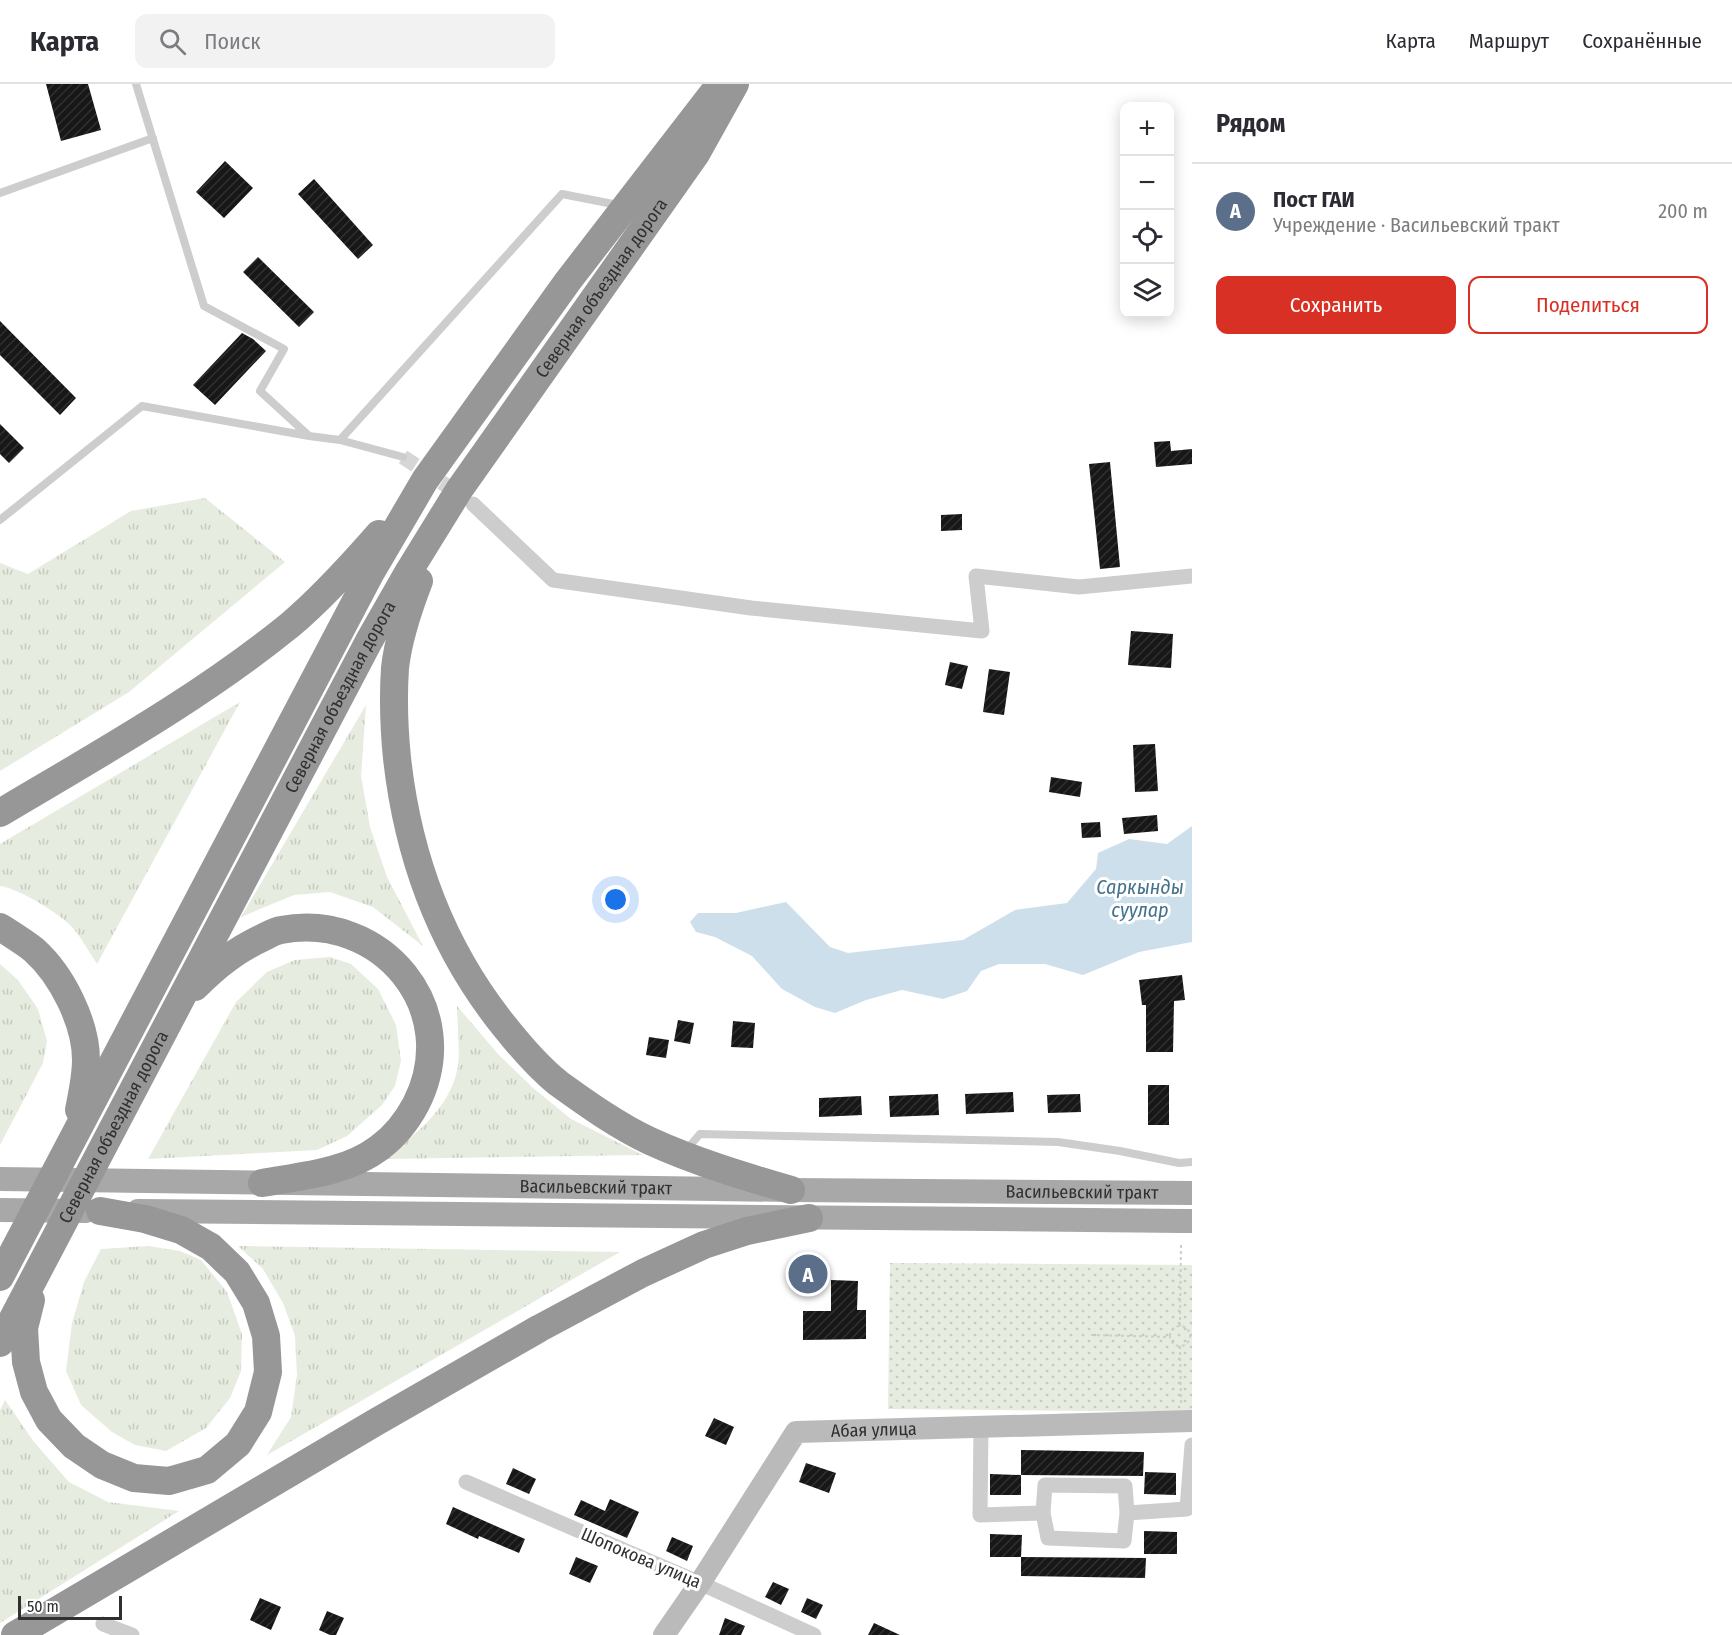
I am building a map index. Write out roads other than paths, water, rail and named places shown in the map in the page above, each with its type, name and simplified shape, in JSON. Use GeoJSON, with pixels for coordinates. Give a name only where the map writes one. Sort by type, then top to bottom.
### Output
{"type":"FeatureCollection","features":[{"type":"Feature","properties":{"kind":"highway","name":"Северная объездная дорога"},"geometry":{"type":"LineString","coordinates":[[4,1269],[370,574],[425,480],[568,281],[720,84]]}},
{"type":"Feature","properties":{"kind":"highway","name":"Северная объездная дорога"},"geometry":{"type":"LineString","coordinates":[[0,1343],[369,641],[409,571],[466,497],[696,154],[735,84]]}},
{"type":"Feature","properties":{"kind":"highway"},"geometry":{"type":"LineString","coordinates":[[0,813],[168,712],[235,667],[291,624],[336,582],[425,480]]}},
{"type":"Feature","properties":{"kind":"highway"},"geometry":{"type":"LineString","coordinates":[[466,497],[429,555],[408,609],[395,666],[394,727],[401,790],[412,844],[428,892],[455,955],[487,1005],[522,1048],[557,1081],[603,1114],[649,1140],[682,1154],[738,1175],[791,1190]]}},
{"type":"Feature","properties":{"kind":"highway"},"geometry":{"type":"LineString","coordinates":[[0,927],[35,951],[62,982],[80,1021],[86,1059],[76,1133]]}},
{"type":"Feature","properties":{"kind":"highway"},"geometry":{"type":"LineString","coordinates":[[166,1028],[190,992],[215,967],[244,946],[279,930],[317,927],[351,934],[384,952],[411,981],[427,1015],[431,1052],[425,1086],[407,1121],[378,1149],[342,1168],[262,1183]]}},
{"type":"Feature","properties":{"kind":"highway"},"geometry":{"type":"LineString","coordinates":[[45,1258],[24,1328],[26,1362],[34,1392],[50,1420],[74,1446],[102,1465],[134,1478],[169,1481],[207,1470],[238,1444],[258,1412],[268,1372],[266,1336],[256,1303],[237,1272],[211,1247],[181,1230],[146,1219],[100,1211]]}},
{"type":"Feature","properties":{"kind":"highway"},"geometry":{"type":"LineString","coordinates":[[15,1635],[376,1422],[540,1328],[643,1273],[704,1245],[747,1231],[809,1218]]}},
{"type":"Feature","properties":{"kind":"main road","name":"Васильевский тракт"},"geometry":{"type":"LineString","coordinates":[[0,1179],[791,1190],[1192,1192]]}},
{"type":"Feature","properties":{"kind":"main road"},"geometry":{"type":"LineString","coordinates":[[711,1189],[712,1218]]}},
{"type":"Feature","properties":{"kind":"main road","name":"Васильевский тракт"},"geometry":{"type":"LineString","coordinates":[[0,1210],[1192,1221]]}},
{"type":"Feature","properties":{"kind":"street"},"geometry":{"type":"LineString","coordinates":[[466,497],[553,580],[786,612],[982,632],[976,576],[1079,587],[1192,576]]}},
{"type":"Feature","properties":{"kind":"street","name":"Абая улица"},"geometry":{"type":"LineString","coordinates":[[664,1635],[700,1583],[796,1432],[1187,1421]]}},
{"type":"Feature","properties":{"kind":"street"},"geometry":{"type":"LineString","coordinates":[[981,1426],[980,1515],[1043,1513]]}},
{"type":"Feature","properties":{"kind":"street"},"geometry":{"type":"LineString","coordinates":[[1127,1513],[1187,1509],[1192,1445]]}},
{"type":"Feature","properties":{"kind":"street","name":"Шопокова улица"},"geometry":{"type":"LineString","coordinates":[[466,1482],[814,1635]]}},
{"type":"Feature","properties":{"kind":"street"},"geometry":{"type":"LineString","coordinates":[[1045,1485],[1125,1486],[1127,1513],[1124,1540],[1048,1538],[1043,1513],[1045,1485]]}},
{"type":"Feature","properties":{"kind":"street"},"geometry":{"type":"LineString","coordinates":[[103,1624],[132,1635]]}},
{"type":"Feature","properties":{"kind":"lane"},"geometry":{"type":"LineString","coordinates":[[136,84],[204,306],[284,350],[260,391],[309,436]]}},
{"type":"Feature","properties":{"kind":"lane"},"geometry":{"type":"LineString","coordinates":[[0,194],[153,138]]}},
{"type":"Feature","properties":{"kind":"lane"},"geometry":{"type":"LineString","coordinates":[[340,440],[562,194],[625,207]]}},
{"type":"Feature","properties":{"kind":"lane"},"geometry":{"type":"LineString","coordinates":[[0,520],[142,406],[340,440],[403,457]]}},
{"type":"Feature","properties":{"kind":"lane"},"geometry":{"type":"LineString","coordinates":[[682,1154],[700,1134],[1058,1142],[1179,1163],[1192,1162]]}},
{"type":"Feature","properties":{"kind":"water","name":"Саркынды суулар"},"geometry":{"type":"Polygon","coordinates":[[[1192,826],[1192,942],[1139,952],[1083,975],[1045,964],[999,964],[981,971],[967,991],[943,999],[902,990],[866,1000],[835,1013],[815,1007],[782,989],[752,956],[715,937],[696,932],[690,922],[698,913],[736,913],[786,902],[830,947],[848,953],[963,940],[1015,910],[1067,903],[1096,869],[1098,853],[1129,839],[1167,844],[1192,826]]]}},
{"type":"Feature","properties":{"kind":"tunnel"},"geometry":{"type":"LineString","coordinates":[[403,457],[461,495]]}},
{"type":"Feature","properties":{"kind":"place","name":"Пост ГАИ"},"geometry":{"type":"Point","coordinates":[808,1274]}}]}
